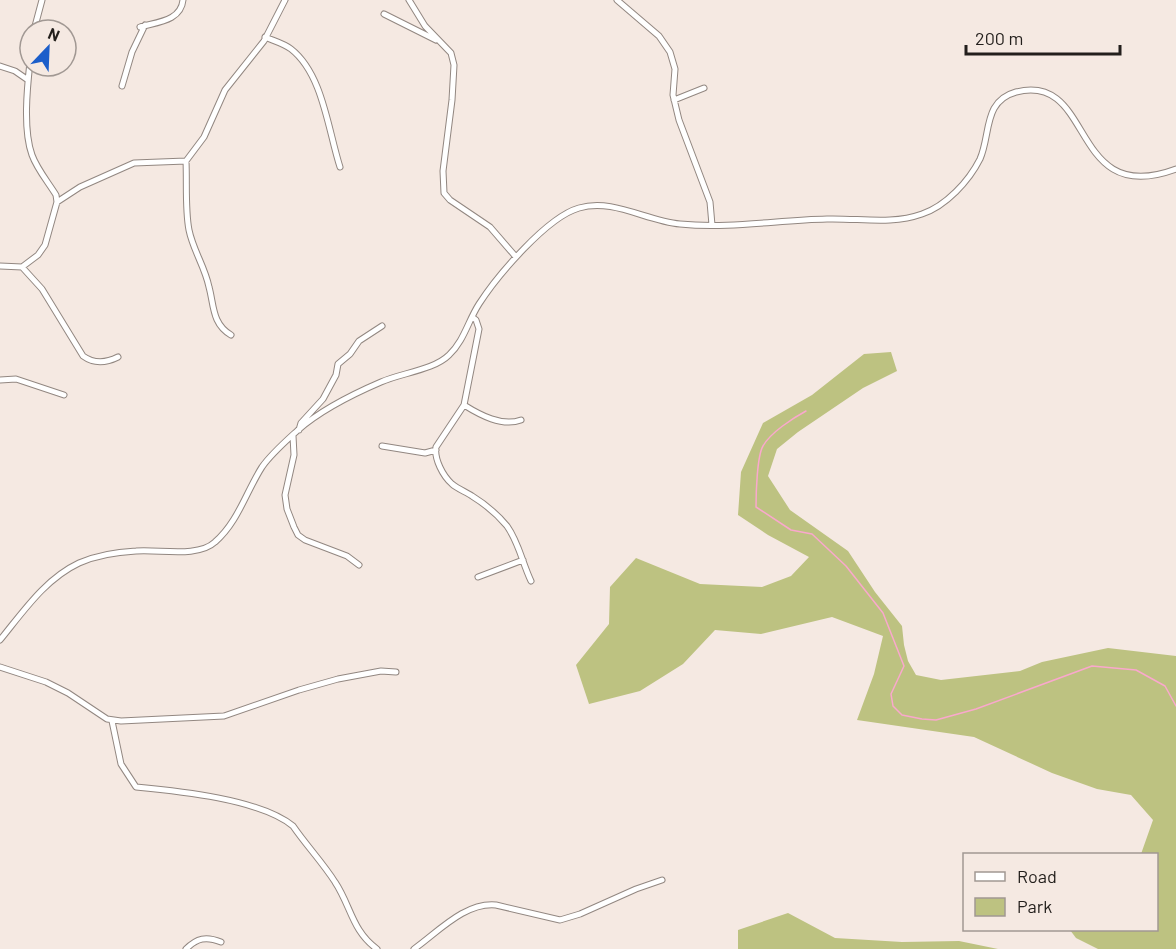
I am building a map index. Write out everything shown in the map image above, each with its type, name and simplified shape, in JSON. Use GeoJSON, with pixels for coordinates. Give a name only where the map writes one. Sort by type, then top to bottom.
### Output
{"type":"FeatureCollection","features":[{"type":"Feature","properties":{"kind":"street"},"geometry":{"type":"LineString","coordinates":[[37,18],[42,0]]}},
{"type":"Feature","properties":{"kind":"street"},"geometry":{"type":"LineString","coordinates":[[123,86],[142,26],[177,16],[181,11],[183,0]]}},
{"type":"Feature","properties":{"kind":"street"},"geometry":{"type":"LineString","coordinates":[[231,335],[224,331],[216,320],[209,285],[190,235],[186,161],[204,138],[225,90],[266,37],[285,0]]}},
{"type":"Feature","properties":{"kind":"street"},"geometry":{"type":"LineString","coordinates":[[409,0],[425,26],[451,53],[452,100],[443,171],[444,193],[450,200],[489,227],[516,257]]}},
{"type":"Feature","properties":{"kind":"street"},"geometry":{"type":"LineString","coordinates":[[617,0],[660,36],[670,52],[675,69],[674,100],[679,120],[710,202],[712,225]]}},
{"type":"Feature","properties":{"kind":"street"},"geometry":{"type":"LineString","coordinates":[[384,14],[442,43]]}},
{"type":"Feature","properties":{"kind":"street"},"geometry":{"type":"LineString","coordinates":[[266,37],[292,50],[311,75],[322,99],[340,167]]}},
{"type":"Feature","properties":{"kind":"street"},"geometry":{"type":"LineString","coordinates":[[0,66],[15,71],[28,80],[29,145],[32,156],[56,195],[57,202],[42,250],[22,267],[0,266]]}},
{"type":"Feature","properties":{"kind":"street"},"geometry":{"type":"LineString","coordinates":[[674,100],[704,88]]}},
{"type":"Feature","properties":{"kind":"street"},"geometry":{"type":"LineString","coordinates":[[0,640],[48,584],[78,564],[117,552],[196,551],[207,548],[223,534],[240,509],[262,468],[299,430],[335,406],[382,381],[444,360],[462,338],[472,317],[495,282],[516,257],[553,222],[581,207],[601,205],[668,223],[712,225],[832,219],[896,221],[931,210],[953,193],[975,167],[981,156],[989,119],[1002,98],[1024,91],[1038,90],[1051,94],[1063,104],[1099,159],[1112,169],[1128,175],[1145,177],[1176,168]]}},
{"type":"Feature","properties":{"kind":"street"},"geometry":{"type":"LineString","coordinates":[[57,202],[80,187],[134,163],[186,161]]}},
{"type":"Feature","properties":{"kind":"street"},"geometry":{"type":"LineString","coordinates":[[22,267],[42,289],[83,356],[102,363],[118,357]]}},
{"type":"Feature","properties":{"kind":"street"},"geometry":{"type":"LineString","coordinates":[[382,446],[424,453],[435,450],[464,405],[479,337],[478,324],[472,317]]}},
{"type":"Feature","properties":{"kind":"street"},"geometry":{"type":"LineString","coordinates":[[299,430],[301,423],[323,399],[336,375],[338,364],[350,354],[359,341],[382,326]]}},
{"type":"Feature","properties":{"kind":"street"},"geometry":{"type":"LineString","coordinates":[[0,380],[16,379],[64,395]]}},
{"type":"Feature","properties":{"kind":"street"},"geometry":{"type":"LineString","coordinates":[[464,405],[507,423],[521,420]]}},
{"type":"Feature","properties":{"kind":"street"},"geometry":{"type":"LineString","coordinates":[[290,439],[294,455],[285,495],[287,509],[298,535],[305,540],[346,555],[359,565]]}},
{"type":"Feature","properties":{"kind":"street"},"geometry":{"type":"LineString","coordinates":[[435,450],[442,471],[452,484],[491,509],[505,524],[516,539],[531,580]]}},
{"type":"Feature","properties":{"kind":"street"},"geometry":{"type":"LineString","coordinates":[[478,577],[523,561]]}},
{"type":"Feature","properties":{"kind":"street"},"geometry":{"type":"LineString","coordinates":[[0,666],[46,682],[112,721],[224,716],[338,679],[381,671],[396,672]]}},
{"type":"Feature","properties":{"kind":"street"},"geometry":{"type":"LineString","coordinates":[[112,721],[121,764],[136,786],[180,790],[252,807],[293,826],[336,884],[362,936],[377,949]]}},
{"type":"Feature","properties":{"kind":"street"},"geometry":{"type":"LineString","coordinates":[[414,949],[459,916],[478,906],[496,905],[560,920],[662,880]]}},
{"type":"Feature","properties":{"kind":"street"},"geometry":{"type":"LineString","coordinates":[[186,949],[203,938],[221,942]]}},
{"type":"Feature","properties":{"kind":"green space"},"geometry":{"type":"Polygon","coordinates":[[[891,352],[897,371],[863,388],[777,449],[768,476],[790,510],[848,551],[875,592],[902,626],[908,661],[916,675],[941,680],[1020,671],[1042,662],[1108,648],[1176,656],[1176,949],[1098,949],[1076,938],[1071,931],[1158,931],[1158,853],[1141,853],[1153,820],[1131,795],[1097,789],[1052,773],[974,737],[857,720],[874,674],[883,636],[832,617],[761,634],[715,630],[683,664],[640,691],[589,704],[576,665],[609,624],[610,587],[636,558],[700,584],[762,587],[791,576],[809,557],[768,535],[738,515],[741,472],[763,423],[812,395],[864,354],[891,352]]]}},
{"type":"Feature","properties":{"kind":"green space"},"geometry":{"type":"Polygon","coordinates":[[[788,913],[835,938],[902,942],[959,941],[998,949],[738,949],[738,930],[788,913]]]}},
{"type":"Feature","properties":{"kind":"waterway"},"geometry":{"type":"LineString","coordinates":[[806,411],[776,431],[763,446],[758,466],[756,507],[791,530],[812,534],[846,566],[883,613],[904,666],[891,694],[893,706],[902,715],[936,720],[976,709],[1092,666],[1136,670],[1165,686],[1176,706]]}}]}
